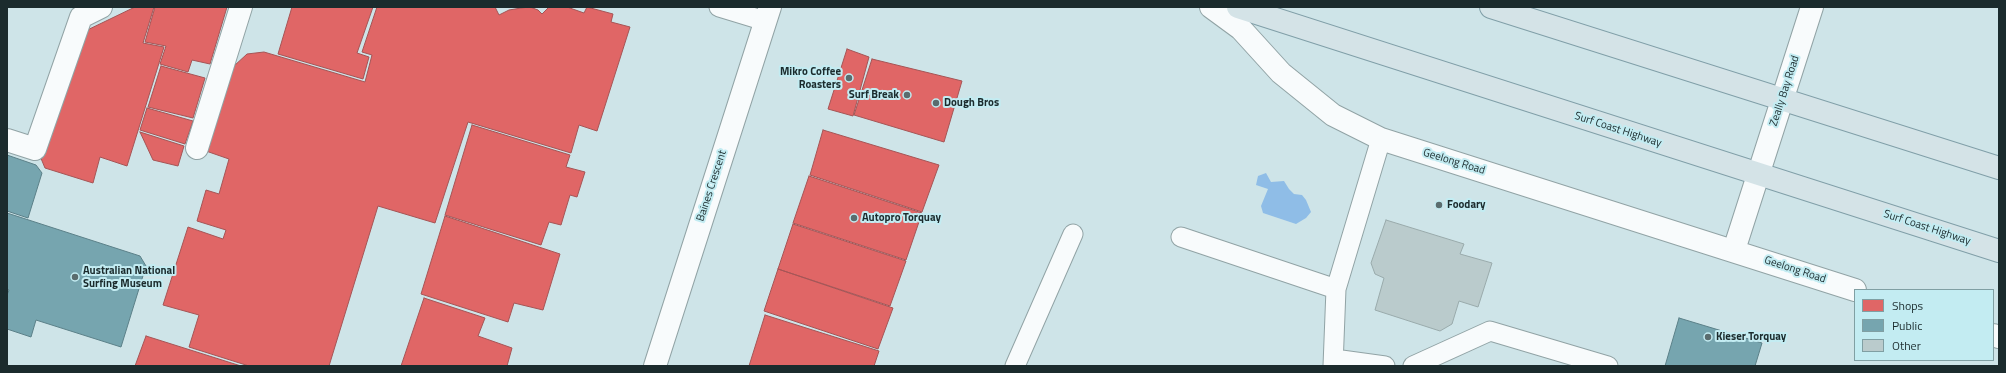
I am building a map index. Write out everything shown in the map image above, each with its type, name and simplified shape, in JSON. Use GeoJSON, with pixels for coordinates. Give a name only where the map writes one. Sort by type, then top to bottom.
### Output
{"type":"FeatureCollection","features":[{"type":"Feature","properties":{"kind":"main road","name":"Surf Coast Highway"},"geometry":{"type":"LineString","coordinates":[[1238,7],[1758,175],[1999,251]]}},
{"type":"Feature","properties":{"kind":"main road"},"geometry":{"type":"LineString","coordinates":[[1491,7],[1999,168]]}},
{"type":"Feature","properties":{"kind":"street"},"geometry":{"type":"LineString","coordinates":[[7,140],[35,149],[81,17],[101,7]]}},
{"type":"Feature","properties":{"kind":"street"},"geometry":{"type":"LineString","coordinates":[[197,148],[241,7]]}},
{"type":"Feature","properties":{"kind":"street","name":"Geelong Road"},"geometry":{"type":"LineString","coordinates":[[1211,7],[1241,29],[1281,73],[1333,115],[1381,139],[1734,250],[1854,290]]}},
{"type":"Feature","properties":{"kind":"street","name":"Zeally Bay Road"},"geometry":{"type":"LineString","coordinates":[[1758,175],[1812,7]]}},
{"type":"Feature","properties":{"kind":"street","name":"Baines Crescent"},"geometry":{"type":"LineString","coordinates":[[655,366],[768,14]]}},
{"type":"Feature","properties":{"kind":"street"},"geometry":{"type":"LineString","coordinates":[[1734,250],[1758,175]]}},
{"type":"Feature","properties":{"kind":"lane"},"geometry":{"type":"LineString","coordinates":[[719,7],[768,14]]}},
{"type":"Feature","properties":{"kind":"lane"},"geometry":{"type":"LineString","coordinates":[[1381,139],[1336,289],[1334,362],[1385,366]]}},
{"type":"Feature","properties":{"kind":"lane"},"geometry":{"type":"LineString","coordinates":[[1015,366],[1073,234]]}},
{"type":"Feature","properties":{"kind":"lane"},"geometry":{"type":"LineString","coordinates":[[1182,237],[1336,289]]}},
{"type":"Feature","properties":{"kind":"lane"},"geometry":{"type":"LineString","coordinates":[[1413,366],[1490,331],[1608,366]]}},
{"type":"Feature","properties":{"kind":"water"},"geometry":{"type":"Polygon","coordinates":[[[1266,173],[1271,182],[1284,181],[1294,194],[1302,195],[1311,212],[1306,218],[1296,224],[1263,213],[1261,206],[1268,189],[1256,185],[1258,176],[1266,173]]]}},
{"type":"Feature","properties":{"kind":"building: Shops"},"geometry":{"type":"Polygon","coordinates":[[[135,7],[154,7],[143,43],[164,47],[127,166],[100,157],[93,183],[45,168],[40,156],[77,35],[135,7]]]}},
{"type":"Feature","properties":{"kind":"building: Shops"},"geometry":{"type":"Polygon","coordinates":[[[155,7],[227,7],[210,64],[192,60],[188,72],[160,64],[166,46],[145,42],[155,7]]]}},
{"type":"Feature","properties":{"kind":"building: Shops"},"geometry":{"type":"Polygon","coordinates":[[[292,7],[373,7],[357,53],[369,57],[363,79],[278,54],[292,7]]]}},
{"type":"Feature","properties":{"kind":"building: Shops"},"geometry":{"type":"Polygon","coordinates":[[[377,7],[495,7],[499,15],[509,10],[530,7],[538,10],[542,14],[549,7],[567,7],[584,13],[587,7],[613,14],[611,22],[630,27],[597,131],[579,125],[571,153],[468,122],[435,223],[378,206],[329,366],[249,366],[189,347],[199,315],[163,305],[188,227],[223,239],[226,230],[197,221],[206,190],[219,194],[229,159],[206,151],[234,66],[247,54],[264,52],[365,82],[372,55],[362,52],[377,7]]]}},
{"type":"Feature","properties":{"kind":"building: Shops"},"geometry":{"type":"Polygon","coordinates":[[[847,49],[869,57],[853,116],[828,109],[847,49]]]}},
{"type":"Feature","properties":{"kind":"building: Shops"},"geometry":{"type":"Polygon","coordinates":[[[872,59],[962,81],[944,142],[854,115],[872,59]]]}},
{"type":"Feature","properties":{"kind":"building: Shops"},"geometry":{"type":"Polygon","coordinates":[[[161,66],[205,78],[193,118],[148,107],[161,66]]]}},
{"type":"Feature","properties":{"kind":"building: Shops"},"geometry":{"type":"Polygon","coordinates":[[[147,108],[193,121],[185,144],[140,130],[147,108]]]}},
{"type":"Feature","properties":{"kind":"building: Shops"},"geometry":{"type":"Polygon","coordinates":[[[472,125],[570,155],[566,167],[585,172],[577,197],[570,195],[561,225],[549,222],[541,245],[445,215],[472,125]]]}},
{"type":"Feature","properties":{"kind":"building: Shops"},"geometry":{"type":"Polygon","coordinates":[[[823,130],[939,165],[922,212],[810,175],[823,130]]]}},
{"type":"Feature","properties":{"kind":"building: Shops"},"geometry":{"type":"Polygon","coordinates":[[[140,132],[184,146],[178,166],[153,160],[140,132]]]}},
{"type":"Feature","properties":{"kind":"building: Shops"},"geometry":{"type":"Polygon","coordinates":[[[809,176],[922,213],[906,260],[793,223],[809,176]]]}},
{"type":"Feature","properties":{"kind":"building: Shops"},"geometry":{"type":"Polygon","coordinates":[[[445,216],[560,254],[543,310],[514,303],[508,322],[421,294],[445,216]]]}},
{"type":"Feature","properties":{"kind":"building: Shops"},"geometry":{"type":"Polygon","coordinates":[[[793,224],[906,261],[890,306],[778,269],[793,224]]]}},
{"type":"Feature","properties":{"kind":"building: Shops"},"geometry":{"type":"Polygon","coordinates":[[[778,269],[893,308],[878,349],[764,311],[778,269]]]}},
{"type":"Feature","properties":{"kind":"building: Shops"},"geometry":{"type":"Polygon","coordinates":[[[424,298],[485,318],[478,336],[512,348],[507,366],[401,366],[424,298]]]}},
{"type":"Feature","properties":{"kind":"building: Shops"},"geometry":{"type":"Polygon","coordinates":[[[765,315],[879,351],[874,366],[749,366],[765,315]]]}},
{"type":"Feature","properties":{"kind":"building: Shops"},"geometry":{"type":"Polygon","coordinates":[[[146,336],[241,366],[135,366],[146,336]]]}},
{"type":"Feature","properties":{"kind":"building: Public"},"geometry":{"type":"Polygon","coordinates":[[[7,155],[36,165],[42,173],[28,218],[7,211],[7,155]]]}},
{"type":"Feature","properties":{"kind":"building: Public","name":"Australian National Surfing Museum"},"geometry":{"type":"Polygon","coordinates":[[[7,213],[140,256],[146,266],[121,347],[36,320],[31,337],[7,329],[7,295],[9,290],[7,289],[7,213]]]}},
{"type":"Feature","properties":{"kind":"building: Public","name":"Kieser Torquay"},"geometry":{"type":"Polygon","coordinates":[[[1679,318],[1762,343],[1755,366],[1665,366],[1679,318]]]}},
{"type":"Feature","properties":{"kind":"building: Other"},"geometry":{"type":"Polygon","coordinates":[[[1386,220],[1464,244],[1460,254],[1492,263],[1478,307],[1459,301],[1452,324],[1440,331],[1375,310],[1384,278],[1375,274],[1371,263],[1386,220]]]}},
{"type":"Feature","properties":{"kind":"place","name":"Mikro Coffee Roasters"},"geometry":{"type":"Point","coordinates":[849,78]}},
{"type":"Feature","properties":{"kind":"place","name":"Surf Break"},"geometry":{"type":"Point","coordinates":[907,95]}},
{"type":"Feature","properties":{"kind":"place","name":"Dough Bros"},"geometry":{"type":"Point","coordinates":[936,103]}},
{"type":"Feature","properties":{"kind":"place","name":"Foodary"},"geometry":{"type":"Point","coordinates":[1439,205]}},
{"type":"Feature","properties":{"kind":"place","name":"Autopro Torquay"},"geometry":{"type":"Point","coordinates":[854,218]}},
{"type":"Feature","properties":{"kind":"place","name":"Australian National Surfing Museum"},"geometry":{"type":"Point","coordinates":[75,277]}},
{"type":"Feature","properties":{"kind":"place","name":"Kieser Torquay"},"geometry":{"type":"Point","coordinates":[1708,337]}}]}
